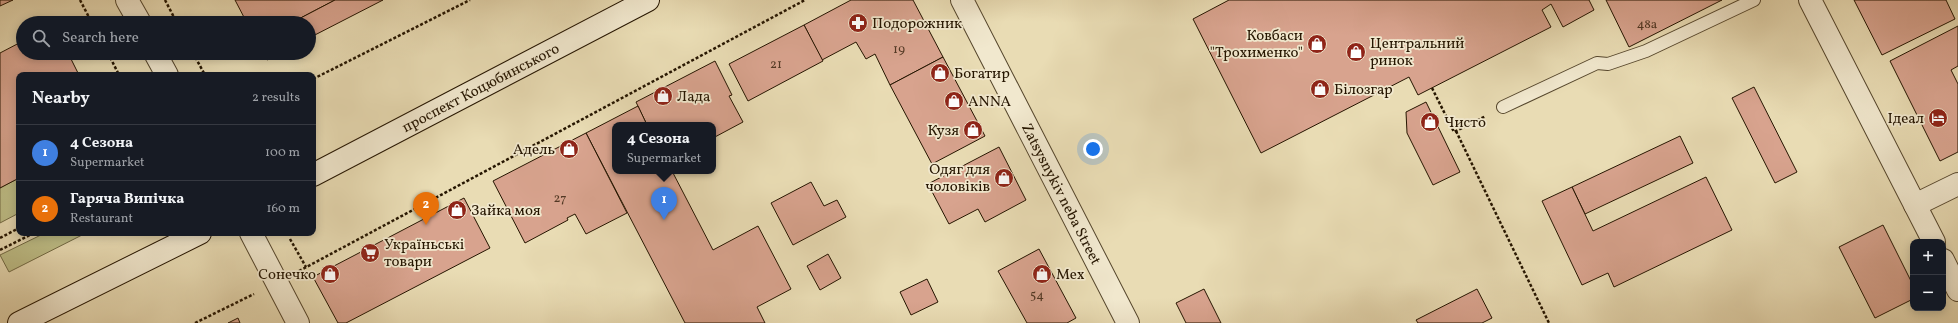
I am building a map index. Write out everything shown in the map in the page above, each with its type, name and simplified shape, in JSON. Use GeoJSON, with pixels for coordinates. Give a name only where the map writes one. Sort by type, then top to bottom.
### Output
{"type":"FeatureCollection","features":[{"type":"Feature","properties":{"kind":"street"},"geometry":{"type":"LineString","coordinates":[[127,0],[136,16]]}},
{"type":"Feature","properties":{"kind":"street","name":"проспект Коцюбинського"},"geometry":{"type":"LineString","coordinates":[[316,173],[648,0]]}},
{"type":"Feature","properties":{"kind":"street","name":"Zatsysnykiv neba Street"},"geometry":{"type":"LineString","coordinates":[[962,0],[1128,323]]}},
{"type":"Feature","properties":{"kind":"street"},"geometry":{"type":"LineString","coordinates":[[1810,0],[1932,239]]}},
{"type":"Feature","properties":{"kind":"street"},"geometry":{"type":"LineString","coordinates":[[159,60],[165,72]]}},
{"type":"Feature","properties":{"kind":"street"},"geometry":{"type":"LineString","coordinates":[[1915,205],[1958,184]]}},
{"type":"Feature","properties":{"kind":"street"},"geometry":{"type":"LineString","coordinates":[[19,323],[194,236]]}},
{"type":"Feature","properties":{"kind":"street"},"geometry":{"type":"LineString","coordinates":[[253,236],[298,323]]}},
{"type":"Feature","properties":{"kind":"street"},"geometry":{"type":"LineString","coordinates":[[1946,266],[1958,290]]}},
{"type":"Feature","properties":{"kind":"lane"},"geometry":{"type":"LineString","coordinates":[[1503,107],[1597,63],[1608,64],[1646,51],[1754,0]]}},
{"type":"Feature","properties":{"kind":"path"},"geometry":{"type":"LineString","coordinates":[[80,0],[88,16]]}},
{"type":"Feature","properties":{"kind":"path"},"geometry":{"type":"LineString","coordinates":[[165,0],[173,16]]}},
{"type":"Feature","properties":{"kind":"path"},"geometry":{"type":"LineString","coordinates":[[316,77],[470,0]]}},
{"type":"Feature","properties":{"kind":"path"},"geometry":{"type":"LineString","coordinates":[[195,323],[277,283],[804,0]]}},
{"type":"Feature","properties":{"kind":"path"},"geometry":{"type":"LineString","coordinates":[[112,60],[118,72]]}},
{"type":"Feature","properties":{"kind":"path"},"geometry":{"type":"LineString","coordinates":[[197,60],[203,72]]}},
{"type":"Feature","properties":{"kind":"path"},"geometry":{"type":"LineString","coordinates":[[1432,88],[1454,132],[1456,131],[1548,323]]}},
{"type":"Feature","properties":{"kind":"path"},"geometry":{"type":"LineString","coordinates":[[1456,131],[1503,107]]}},
{"type":"Feature","properties":{"kind":"path"},"geometry":{"type":"LineString","coordinates":[[0,238],[16,230]]}},
{"type":"Feature","properties":{"kind":"path"},"geometry":{"type":"LineString","coordinates":[[0,250],[28,236]]}},
{"type":"Feature","properties":{"kind":"path"},"geometry":{"type":"LineString","coordinates":[[290,239],[306,267]]}},
{"type":"Feature","properties":{"kind":"green space"},"geometry":{"type":"Polygon","coordinates":[[[16,180],[16,215],[0,223],[0,188],[16,180]]]}},
{"type":"Feature","properties":{"kind":"green space"},"geometry":{"type":"Polygon","coordinates":[[[39,236],[80,236],[9,272],[0,255],[39,236]]]}},
{"type":"Feature","properties":{"kind":"building"},"geometry":{"type":"Polygon","coordinates":[[[0,0],[13,0],[0,6],[0,0]]]}},
{"type":"Feature","properties":{"kind":"building"},"geometry":{"type":"Polygon","coordinates":[[[235,0],[335,0],[304,16],[243,16],[235,0]]]}},
{"type":"Feature","properties":{"kind":"building"},"geometry":{"type":"Polygon","coordinates":[[[335,0],[383,0],[316,34],[316,16],[304,16],[335,0]]]}},
{"type":"Feature","properties":{"kind":"building"},"geometry":{"type":"Polygon","coordinates":[[[851,0],[913,0],[943,57],[890,85],[875,54],[866,59],[856,42],[822,60],[804,25],[851,0]]]}},
{"type":"Feature","properties":{"kind":"building","name":"Центральний ринок"},"geometry":{"type":"Polygon","coordinates":[[[1229,0],[1589,0],[1594,10],[1563,27],[1551,4],[1542,10],[1551,27],[1418,95],[1409,77],[1261,153],[1193,19],[1229,0]]]}},
{"type":"Feature","properties":{"kind":"building"},"geometry":{"type":"Polygon","coordinates":[[[1606,0],[1722,0],[1629,47],[1606,0]]]}},
{"type":"Feature","properties":{"kind":"building"},"geometry":{"type":"Polygon","coordinates":[[[1854,0],[1946,0],[1955,19],[1882,55],[1854,0]]]}},
{"type":"Feature","properties":{"kind":"building"},"geometry":{"type":"Polygon","coordinates":[[[804,25],[823,61],[748,101],[729,64],[804,25]]]}},
{"type":"Feature","properties":{"kind":"building","name":"Ідеал"},"geometry":{"type":"Polygon","coordinates":[[[1958,26],[1958,66],[1951,70],[1958,84],[1958,152],[1940,161],[1890,61],[1958,26]]]}},
{"type":"Feature","properties":{"kind":"building"},"geometry":{"type":"Polygon","coordinates":[[[16,45],[16,60],[72,60],[78,72],[16,72],[16,180],[0,188],[0,53],[16,45]]]}},
{"type":"Feature","properties":{"kind":"building"},"geometry":{"type":"Polygon","coordinates":[[[943,57],[985,136],[932,164],[890,85],[943,57]]]}},
{"type":"Feature","properties":{"kind":"building"},"geometry":{"type":"Polygon","coordinates":[[[715,61],[732,95],[729,96],[743,122],[716,136],[716,122],[646,122],[636,102],[715,61]]]}},
{"type":"Feature","properties":{"kind":"building"},"geometry":{"type":"Polygon","coordinates":[[[1754,87],[1797,172],[1775,183],[1732,98],[1754,87]]]}},
{"type":"Feature","properties":{"kind":"building"},"geometry":{"type":"Polygon","coordinates":[[[1426,102],[1460,172],[1433,185],[1407,133],[1406,112],[1426,102]]]}},
{"type":"Feature","properties":{"kind":"building"},"geometry":{"type":"Polygon","coordinates":[[[638,106],[646,122],[612,122],[612,174],[674,174],[713,250],[758,226],[791,289],[757,307],[765,323],[685,323],[586,133],[638,106]]]}},
{"type":"Feature","properties":{"kind":"building"},"geometry":{"type":"Polygon","coordinates":[[[586,133],[627,213],[586,234],[575,214],[567,218],[568,220],[525,243],[493,181],[586,133]]]}},
{"type":"Feature","properties":{"kind":"building"},"geometry":{"type":"Polygon","coordinates":[[[1680,136],[1693,163],[1585,214],[1572,187],[1680,136]]]}},
{"type":"Feature","properties":{"kind":"building"},"geometry":{"type":"Polygon","coordinates":[[[999,147],[1026,200],[985,222],[978,209],[949,224],[928,184],[999,147]]]}},
{"type":"Feature","properties":{"kind":"building"},"geometry":{"type":"Polygon","coordinates":[[[1706,177],[1732,230],[1614,287],[1608,273],[1582,285],[1542,201],[1572,187],[1593,231],[1706,177]]]}},
{"type":"Feature","properties":{"kind":"building"},"geometry":{"type":"Polygon","coordinates":[[[811,182],[824,206],[837,200],[846,217],[793,245],[771,203],[811,182]]]}},
{"type":"Feature","properties":{"kind":"building"},"geometry":{"type":"Polygon","coordinates":[[[464,198],[490,248],[346,323],[338,323],[313,277],[464,198]]]}},
{"type":"Feature","properties":{"kind":"building"},"geometry":{"type":"Polygon","coordinates":[[[1883,225],[1910,279],[1910,300],[1875,318],[1839,247],[1883,225]]]}},
{"type":"Feature","properties":{"kind":"building"},"geometry":{"type":"Polygon","coordinates":[[[1039,249],[1076,318],[1067,323],[1027,323],[998,271],[1039,249]]]}},
{"type":"Feature","properties":{"kind":"building"},"geometry":{"type":"Polygon","coordinates":[[[828,254],[841,278],[820,290],[807,266],[828,254]]]}},
{"type":"Feature","properties":{"kind":"building"},"geometry":{"type":"Polygon","coordinates":[[[927,279],[938,302],[911,315],[900,292],[927,279]]]}},
{"type":"Feature","properties":{"kind":"building"},"geometry":{"type":"Polygon","coordinates":[[[1204,289],[1221,323],[1186,323],[1176,303],[1204,289]]]}},
{"type":"Feature","properties":{"kind":"building"},"geometry":{"type":"Polygon","coordinates":[[[1477,289],[1492,318],[1482,323],[1418,323],[1416,320],[1477,289]]]}},
{"type":"Feature","properties":{"kind":"building"},"geometry":{"type":"Polygon","coordinates":[[[238,318],[240,323],[228,323],[238,318]]]}},
{"type":"Feature","properties":{"kind":"place","name":"Подорожник"},"geometry":{"type":"Point","coordinates":[858,23]}},
{"type":"Feature","properties":{"kind":"place","name":"Ковбаси \"Трохименко\""},"geometry":{"type":"Point","coordinates":[1317,44]}},
{"type":"Feature","properties":{"kind":"place","name":"Центральний ринок"},"geometry":{"type":"Point","coordinates":[1356,52]}},
{"type":"Feature","properties":{"kind":"place","name":"Богатир"},"geometry":{"type":"Point","coordinates":[940,73]}},
{"type":"Feature","properties":{"kind":"place","name":"Білозгар"},"geometry":{"type":"Point","coordinates":[1320,89]}},
{"type":"Feature","properties":{"kind":"place","name":"Лада"},"geometry":{"type":"Point","coordinates":[663,96]}},
{"type":"Feature","properties":{"kind":"place","name":"ANNA"},"geometry":{"type":"Point","coordinates":[954,101]}},
{"type":"Feature","properties":{"kind":"place","name":"Ідеал"},"geometry":{"type":"Point","coordinates":[1938,118]}},
{"type":"Feature","properties":{"kind":"place","name":"Чисто"},"geometry":{"type":"Point","coordinates":[1430,122]}},
{"type":"Feature","properties":{"kind":"place","name":"Кузя"},"geometry":{"type":"Point","coordinates":[973,130]}},
{"type":"Feature","properties":{"kind":"place","name":"Адель"},"geometry":{"type":"Point","coordinates":[569,149]}},
{"type":"Feature","properties":{"kind":"place","name":"Одяг для чоловіків"},"geometry":{"type":"Point","coordinates":[1004,178]}},
{"type":"Feature","properties":{"kind":"place","name":"Зайка моя"},"geometry":{"type":"Point","coordinates":[457,210]}},
{"type":"Feature","properties":{"kind":"place","name":"4 Сезона"},"geometry":{"type":"Point","coordinates":[664,220]}},
{"type":"Feature","properties":{"kind":"place","name":"Гаряча Випічка"},"geometry":{"type":"Point","coordinates":[426,225]}},
{"type":"Feature","properties":{"kind":"place","name":"Україньські товари"},"geometry":{"type":"Point","coordinates":[370,253]}},
{"type":"Feature","properties":{"kind":"place","name":"Сонечко"},"geometry":{"type":"Point","coordinates":[330,274]}},
{"type":"Feature","properties":{"kind":"place","name":"Мех"},"geometry":{"type":"Point","coordinates":[1042,274]}}]}
